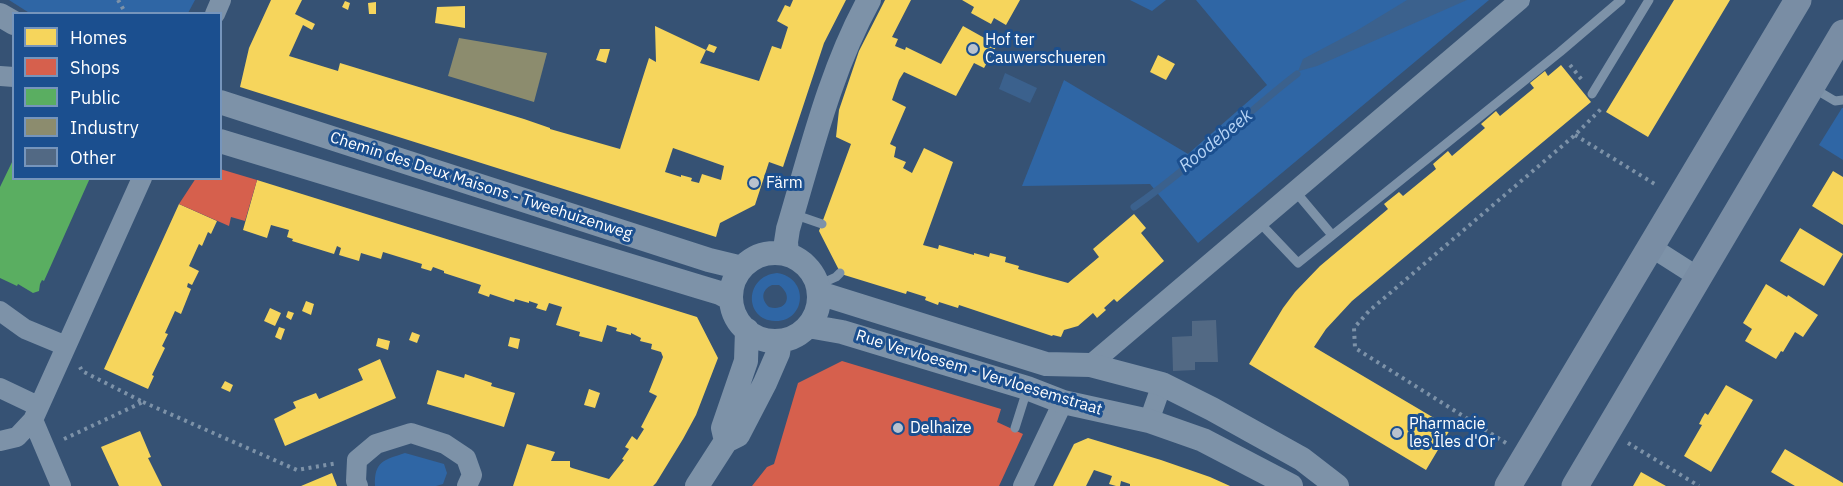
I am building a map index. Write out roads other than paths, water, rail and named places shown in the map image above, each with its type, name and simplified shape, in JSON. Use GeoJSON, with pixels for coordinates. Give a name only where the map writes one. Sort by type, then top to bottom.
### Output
{"type":"FeatureCollection","features":[{"type":"Feature","properties":{"kind":"main road"},"geometry":{"type":"LineString","coordinates":[[1508,486],[1798,0]]}},
{"type":"Feature","properties":{"kind":"main road"},"geometry":{"type":"LineString","coordinates":[[1575,486],[1843,33]]}},
{"type":"Feature","properties":{"kind":"street"},"geometry":{"type":"LineString","coordinates":[[787,254],[786,242],[793,214],[827,97],[857,21],[869,0]]}},
{"type":"Feature","properties":{"kind":"street"},"geometry":{"type":"LineString","coordinates":[[1090,364],[1520,0]]}},
{"type":"Feature","properties":{"kind":"street","name":"Chemin des Deux Maisons - Tweehuizenweg"},"geometry":{"type":"LineString","coordinates":[[222,103],[709,260],[742,268]]}},
{"type":"Feature","properties":{"kind":"street","name":"Chemin des Deux Maisons - Tweehuizenweg"},"geometry":{"type":"LineString","coordinates":[[222,142],[700,287],[731,299]]}},
{"type":"Feature","properties":{"kind":"street"},"geometry":{"type":"LineString","coordinates":[[0,441],[17,437],[35,413],[141,180]]}},
{"type":"Feature","properties":{"kind":"street"},"geometry":{"type":"LineString","coordinates":[[1651,247],[1698,277]]}},
{"type":"Feature","properties":{"kind":"street"},"geometry":{"type":"LineString","coordinates":[[767,253],[787,254],[811,271],[818,289],[818,308],[808,326],[795,336],[780,340],[763,339],[747,330],[736,316],[731,299],[733,283],[749,261],[767,253]]}},
{"type":"Feature","properties":{"kind":"street","name":"Rue Vervloesem - Vervloesemstraat"},"geometry":{"type":"LineString","coordinates":[[818,289],[1046,364],[1090,364],[1162,384],[1302,459],[1337,486]]}},
{"type":"Feature","properties":{"kind":"street"},"geometry":{"type":"LineString","coordinates":[[0,311],[25,329],[66,346]]}},
{"type":"Feature","properties":{"kind":"street","name":"Rue Vervloesem - Vervloesemstraat"},"geometry":{"type":"LineString","coordinates":[[808,326],[842,332],[1027,388],[1063,402],[1149,421],[1203,440],[1291,486]]}},
{"type":"Feature","properties":{"kind":"street"},"geometry":{"type":"LineString","coordinates":[[726,441],[723,428],[746,361],[747,330]]}},
{"type":"Feature","properties":{"kind":"street"},"geometry":{"type":"LineString","coordinates":[[697,486],[726,441],[738,435],[765,383],[778,353],[780,340]]}},
{"type":"Feature","properties":{"kind":"street"},"geometry":{"type":"LineString","coordinates":[[1149,421],[1162,384]]}},
{"type":"Feature","properties":{"kind":"street"},"geometry":{"type":"LineString","coordinates":[[0,388],[35,413],[61,486]]}},
{"type":"Feature","properties":{"kind":"street"},"geometry":{"type":"LineString","coordinates":[[1023,486],[1063,402]]}},
{"type":"Feature","properties":{"kind":"street"},"geometry":{"type":"LineString","coordinates":[[358,486],[356,481],[357,460],[376,444],[411,433],[445,444],[466,458],[472,475],[467,486]]}},
{"type":"Feature","properties":{"kind":"lane"},"geometry":{"type":"LineString","coordinates":[[1259,222],[1298,263],[1560,52],[1621,0]]}},
{"type":"Feature","properties":{"kind":"lane"},"geometry":{"type":"LineString","coordinates":[[1592,94],[1649,0]]}},
{"type":"Feature","properties":{"kind":"lane"},"geometry":{"type":"LineString","coordinates":[[1811,87],[1835,101],[1843,100]]}},
{"type":"Feature","properties":{"kind":"lane"},"geometry":{"type":"LineString","coordinates":[[1294,191],[1332,235]]}},
{"type":"Feature","properties":{"kind":"lane"},"geometry":{"type":"LineString","coordinates":[[793,214],[822,224]]}},
{"type":"Feature","properties":{"kind":"lane"},"geometry":{"type":"LineString","coordinates":[[818,289],[840,273]]}},
{"type":"Feature","properties":{"kind":"lane"},"geometry":{"type":"LineString","coordinates":[[1015,428],[1027,388]]}},
{"type":"Feature","properties":{"kind":"waterway","name":"Roodebeek"},"geometry":{"type":"LineString","coordinates":[[1134,207],[1297,74]]}},
{"type":"Feature","properties":{"kind":"place","name":"Hof ter Cauwerschueren"},"geometry":{"type":"Point","coordinates":[973,49]}},
{"type":"Feature","properties":{"kind":"place","name":"Färm"},"geometry":{"type":"Point","coordinates":[754,183]}},
{"type":"Feature","properties":{"kind":"place","name":"Delhaize"},"geometry":{"type":"Point","coordinates":[898,428]}},
{"type":"Feature","properties":{"kind":"place","name":"Pharmacie les Îles d'Or"},"geometry":{"type":"Point","coordinates":[1397,433]}}]}
